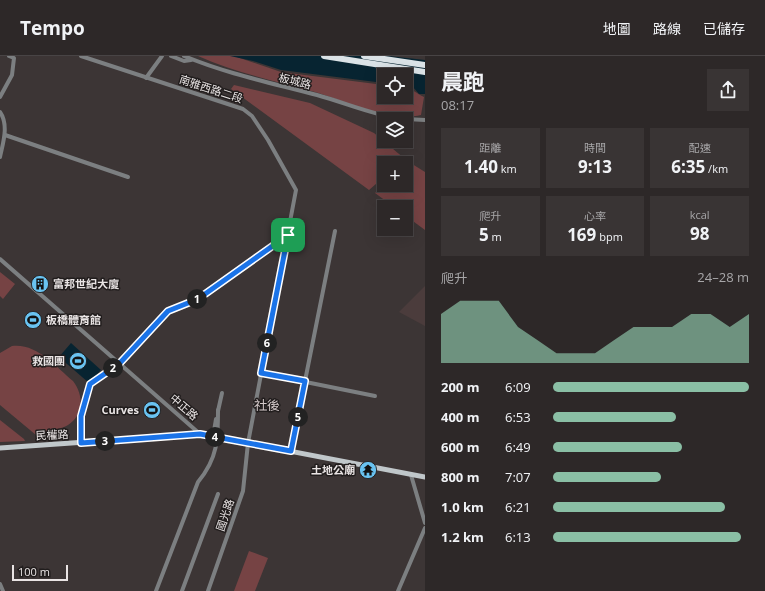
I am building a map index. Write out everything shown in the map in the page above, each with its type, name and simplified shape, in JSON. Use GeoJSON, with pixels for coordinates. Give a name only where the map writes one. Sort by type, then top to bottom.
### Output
{"type":"FeatureCollection","features":[{"type":"Feature","properties":{"kind":"highway"},"geometry":{"type":"LineString","coordinates":[[324,56],[425,72]]}},
{"type":"Feature","properties":{"kind":"highway"},"geometry":{"type":"LineString","coordinates":[[364,56],[425,65]]}},
{"type":"Feature","properties":{"kind":"main road","name":"中正路"},"geometry":{"type":"LineString","coordinates":[[200,434],[425,477]]}},
{"type":"Feature","properties":{"kind":"main road","name":"民權路"},"geometry":{"type":"LineString","coordinates":[[0,448],[200,434]]}},
{"type":"Feature","properties":{"kind":"street"},"geometry":{"type":"LineString","coordinates":[[0,97],[2,89],[14,68],[14,58],[9,56]]}},
{"type":"Feature","properties":{"kind":"street","name":"南雅西路二段"},"geometry":{"type":"LineString","coordinates":[[81,56],[228,104],[248,113],[268,140],[296,190]]}},
{"type":"Feature","properties":{"kind":"street"},"geometry":{"type":"LineString","coordinates":[[146,78],[162,56]]}},
{"type":"Feature","properties":{"kind":"street"},"geometry":{"type":"LineString","coordinates":[[171,56],[184,61],[193,60]]}},
{"type":"Feature","properties":{"kind":"street","name":"板城路"},"geometry":{"type":"LineString","coordinates":[[184,56],[232,74],[317,95],[377,114]]}},
{"type":"Feature","properties":{"kind":"street"},"geometry":{"type":"LineString","coordinates":[[0,112],[5,123],[0,157]]}},
{"type":"Feature","properties":{"kind":"street"},"geometry":{"type":"LineString","coordinates":[[413,119],[425,120]]}},
{"type":"Feature","properties":{"kind":"street"},"geometry":{"type":"LineString","coordinates":[[4,135],[128,176]]}},
{"type":"Feature","properties":{"kind":"street","name":"國光路"},"geometry":{"type":"LineString","coordinates":[[208,591],[243,491],[248,442],[296,190]]}},
{"type":"Feature","properties":{"kind":"street"},"geometry":{"type":"LineString","coordinates":[[291,451],[335,231]]}},
{"type":"Feature","properties":{"kind":"street"},"geometry":{"type":"LineString","coordinates":[[81,443],[81,416],[90,384],[119,364],[134,346],[139,343],[168,311],[198,299],[288,235]]}},
{"type":"Feature","properties":{"kind":"street","name":"中正路"},"geometry":{"type":"LineString","coordinates":[[0,259],[200,434]]}},
{"type":"Feature","properties":{"kind":"street"},"geometry":{"type":"LineString","coordinates":[[261,373],[375,396]]}},
{"type":"Feature","properties":{"kind":"street"},"geometry":{"type":"LineString","coordinates":[[156,591],[198,482],[206,472],[214,457],[218,410],[222,393]]}},
{"type":"Feature","properties":{"kind":"street"},"geometry":{"type":"LineString","coordinates":[[411,474],[425,523]]}},
{"type":"Feature","properties":{"kind":"street"},"geometry":{"type":"LineString","coordinates":[[182,591],[218,494]]}},
{"type":"Feature","properties":{"kind":"street"},"geometry":{"type":"LineString","coordinates":[[398,591],[425,528]]}},
{"type":"Feature","properties":{"kind":"street"},"geometry":{"type":"LineString","coordinates":[[0,584],[3,591]]}},
{"type":"Feature","properties":{"kind":"shaded area"},"geometry":{"type":"Polygon","coordinates":[[[198,56],[234,56],[281,72],[377,84],[377,104],[413,104],[413,90],[424,97],[421,115],[413,116],[413,112],[377,113],[315,92],[241,72],[198,56]]]}},
{"type":"Feature","properties":{"kind":"shaded area"},"geometry":{"type":"Polygon","coordinates":[[[234,85],[310,103],[374,133],[377,136],[377,148],[392,148],[401,156],[377,156],[377,183],[369,190],[231,89],[234,85]]]}},
{"type":"Feature","properties":{"kind":"shaded area"},"geometry":{"type":"Polygon","coordinates":[[[413,164],[425,172],[425,230],[413,221],[413,200],[384,200],[375,193],[377,191],[413,192],[413,164]]]}},
{"type":"Feature","properties":{"kind":"shaded area"},"geometry":{"type":"Polygon","coordinates":[[[0,272],[15,284],[3,299],[0,296],[0,272]]]}},
{"type":"Feature","properties":{"kind":"shaded area"},"geometry":{"type":"Polygon","coordinates":[[[425,286],[425,326],[399,312],[425,286]]]}},
{"type":"Feature","properties":{"kind":"shaded area"},"geometry":{"type":"Polygon","coordinates":[[[12,346],[30,348],[38,352],[53,363],[77,386],[81,404],[80,410],[73,421],[68,425],[45,435],[40,430],[36,435],[0,405],[0,353],[12,346]]]}},
{"type":"Feature","properties":{"kind":"shaded area"},"geometry":{"type":"Polygon","coordinates":[[[0,420],[24,439],[25,441],[0,442],[0,420]]]}},
{"type":"Feature","properties":{"kind":"shaded area"},"geometry":{"type":"Polygon","coordinates":[[[249,551],[268,558],[255,591],[234,591],[249,551]]]}},
{"type":"Feature","properties":{"kind":"water"},"geometry":{"type":"Polygon","coordinates":[[[230,56],[389,56],[425,60],[425,94],[419,94],[413,87],[413,68],[377,68],[377,82],[281,70],[253,61],[230,56]]]}},
{"type":"Feature","properties":{"kind":"water","name":"救國團"},"geometry":{"type":"Polygon","coordinates":[[[71,343],[101,370],[89,383],[59,357],[71,343]]]}},
{"type":"Feature","properties":{"kind":"place","name":"富邦世紀大廈"},"geometry":{"type":"Point","coordinates":[40,284]}},
{"type":"Feature","properties":{"kind":"place","name":"板橋體育館"},"geometry":{"type":"Point","coordinates":[33,320]}},
{"type":"Feature","properties":{"kind":"place","name":"救國團"},"geometry":{"type":"Point","coordinates":[78,361]}},
{"type":"Feature","properties":{"kind":"place","name":"Curves"},"geometry":{"type":"Point","coordinates":[152,410]}},
{"type":"Feature","properties":{"kind":"place","name":"土地公廟"},"geometry":{"type":"Point","coordinates":[368,470]}},
{"type":"Feature","properties":{"kind":"district","name":"社後"},"geometry":{"type":"Point","coordinates":[267,405]}},
{"type":"Feature","properties":{"kind":"route"},"geometry":{"type":"LineString","coordinates":[[288,235],[261,373],[305,381],[291,451],[200,434],[81,443],[81,416],[90,384],[119,364],[134,346],[139,343],[168,311],[198,299],[288,235]]}}]}
